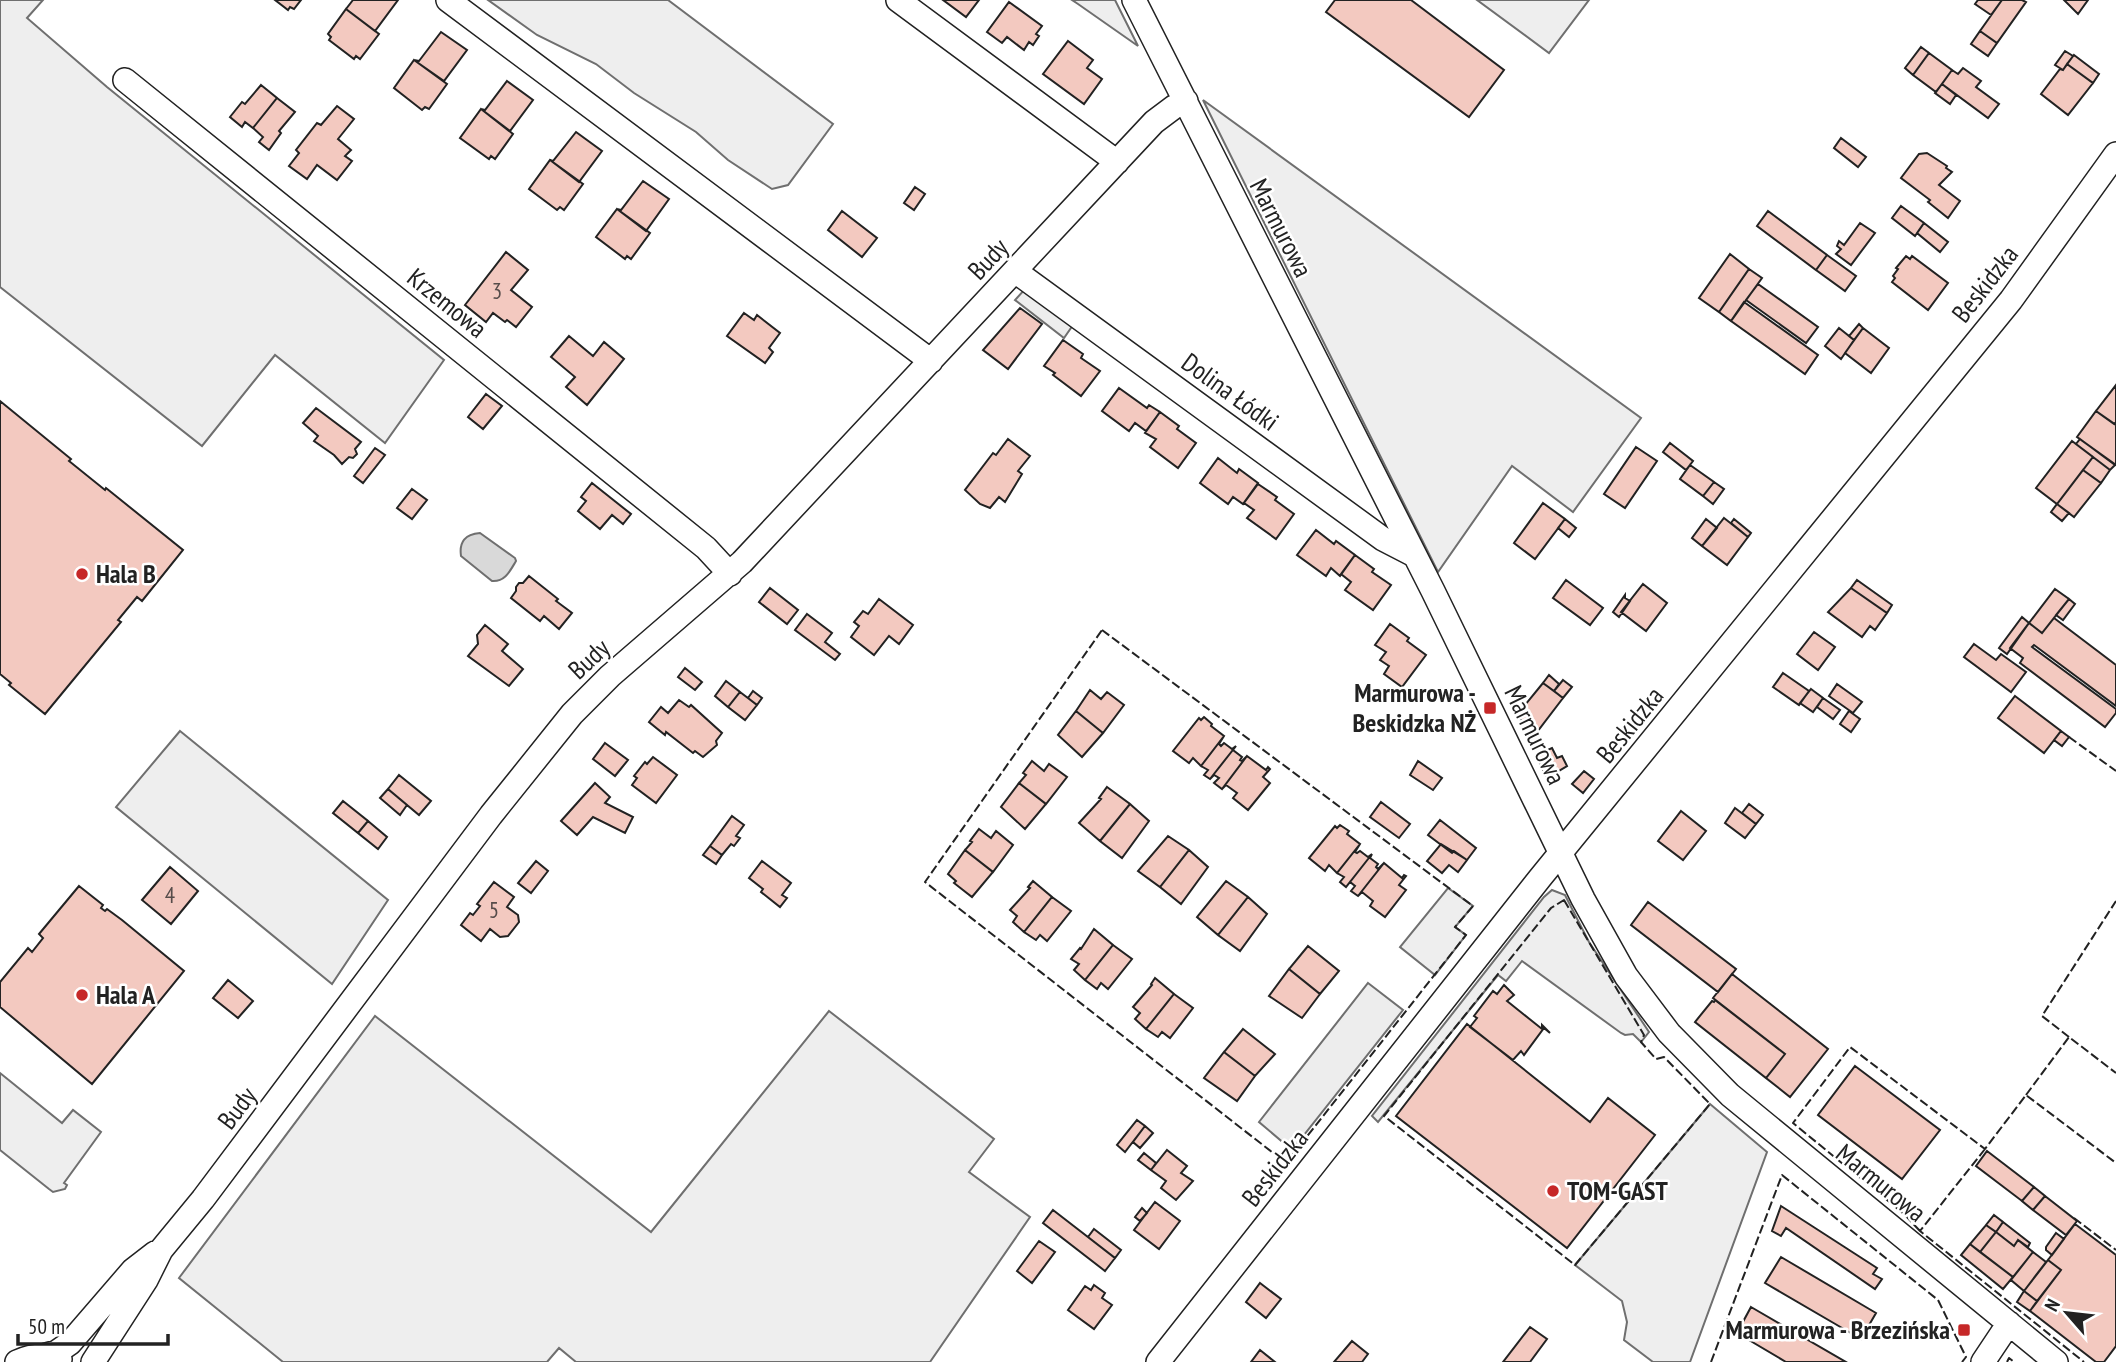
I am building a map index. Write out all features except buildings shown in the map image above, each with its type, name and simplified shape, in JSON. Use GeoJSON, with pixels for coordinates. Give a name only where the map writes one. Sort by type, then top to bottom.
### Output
{"type":"FeatureCollection","features":[{"type":"Feature","properties":{"kind":"street"},"geometry":{"type":"LineString","coordinates":[[447,0],[931,360]]}},
{"type":"Feature","properties":{"kind":"street"},"geometry":{"type":"LineString","coordinates":[[898,0],[1117,162]]}},
{"type":"Feature","properties":{"kind":"street","name":"Marmurowa"},"geometry":{"type":"LineString","coordinates":[[1134,0],[1595,921],[1626,976],[1694,1060],[1759,1120],[2056,1362]]}},
{"type":"Feature","properties":{"kind":"street","name":"Krzemowa"},"geometry":{"type":"LineString","coordinates":[[125,80],[695,539],[730,574]]}},
{"type":"Feature","properties":{"kind":"street","name":"Budy"},"geometry":{"type":"LineString","coordinates":[[93,1362],[146,1280],[161,1250],[203,1199],[491,815],[572,714],[610,676],[730,574],[1154,122],[1186,101]]}},
{"type":"Feature","properties":{"kind":"street","name":"Beskidzka"},"geometry":{"type":"LineString","coordinates":[[1158,1362],[1562,854],[2011,300],[2116,154]]}},
{"type":"Feature","properties":{"kind":"street","name":"Dolina Łódki"},"geometry":{"type":"LineString","coordinates":[[1015,271],[1377,534],[1413,555]]}},
{"type":"Feature","properties":{"kind":"street","name":"Budy"},"geometry":{"type":"LineString","coordinates":[[39,1359],[57,1352],[69,1342],[133,1270],[161,1250]]}},
{"type":"Feature","properties":{"kind":"street"},"geometry":{"type":"LineString","coordinates":[[1983,1362],[2009,1323]]}},
{"type":"Feature","properties":{"kind":"street"},"geometry":{"type":"LineString","coordinates":[[0,1354],[39,1359]]}},
{"type":"Feature","properties":{"kind":"shaded area"},"geometry":{"type":"Polygon","coordinates":[[[0,0],[43,0],[27,18],[107,87],[444,360],[385,443],[275,355],[202,446],[0,287],[0,0]]]}},
{"type":"Feature","properties":{"kind":"shaded area"},"geometry":{"type":"Polygon","coordinates":[[[488,0],[668,0],[833,124],[788,185],[772,189],[728,160],[696,132],[634,93],[596,64],[537,35],[488,0]]]}},
{"type":"Feature","properties":{"kind":"shaded area"},"geometry":{"type":"Polygon","coordinates":[[[1072,0],[1115,0],[1138,46],[1078,4],[1072,0]]]}},
{"type":"Feature","properties":{"kind":"shaded area"},"geometry":{"type":"Polygon","coordinates":[[[1477,0],[1589,0],[1549,53],[1477,0]]]}},
{"type":"Feature","properties":{"kind":"shaded area"},"geometry":{"type":"Polygon","coordinates":[[[1203,100],[1641,418],[1573,512],[1512,466],[1438,572],[1203,100]]]}},
{"type":"Feature","properties":{"kind":"shaded area"},"geometry":{"type":"Polygon","coordinates":[[[1025,289],[1073,325],[1064,338],[1015,300],[1025,289]]]}},
{"type":"Feature","properties":{"kind":"shaded area"},"geometry":{"type":"Polygon","coordinates":[[[480,533],[515,558],[516,561],[509,572],[500,580],[492,581],[461,556],[464,540],[470,535],[480,533]]]}},
{"type":"Feature","properties":{"kind":"shaded area"},"geometry":{"type":"Polygon","coordinates":[[[180,731],[388,900],[332,984],[116,807],[180,731]]]}},
{"type":"Feature","properties":{"kind":"shaded area"},"geometry":{"type":"Polygon","coordinates":[[[1448,888],[1473,906],[1455,927],[1466,935],[1435,975],[1400,947],[1448,888]]]}},
{"type":"Feature","properties":{"kind":"shaded area"},"geometry":{"type":"Polygon","coordinates":[[[1552,890],[1565,895],[1589,942],[1649,1032],[1641,1042],[1633,1034],[1621,1033],[1522,961],[1506,981],[1498,975],[1378,1122],[1372,1116],[1552,890]]]}},
{"type":"Feature","properties":{"kind":"shaded area"},"geometry":{"type":"Polygon","coordinates":[[[1368,983],[1403,1010],[1292,1150],[1259,1122],[1368,983]]]}},
{"type":"Feature","properties":{"kind":"shaded area"},"geometry":{"type":"Polygon","coordinates":[[[829,1011],[994,1139],[969,1172],[1030,1217],[930,1362],[576,1362],[559,1348],[547,1362],[283,1362],[179,1278],[375,1016],[651,1232],[829,1011]]]}},
{"type":"Feature","properties":{"kind":"shaded area"},"geometry":{"type":"Polygon","coordinates":[[[0,1073],[62,1123],[73,1110],[101,1132],[64,1183],[67,1185],[65,1189],[53,1192],[0,1150],[0,1073]]]}},
{"type":"Feature","properties":{"kind":"shaded area"},"geometry":{"type":"Polygon","coordinates":[[[1710,1104],[1767,1152],[1690,1362],[1653,1362],[1624,1340],[1627,1322],[1622,1301],[1575,1265],[1710,1104]]]}},
{"type":"Feature","properties":{"kind":"fence"},"geometry":{"type":"LineString","coordinates":[[1102,630],[1473,906],[1455,927],[1466,935],[1286,1163],[925,882],[1102,630]]}},
{"type":"Feature","properties":{"kind":"fence"},"geometry":{"type":"LineString","coordinates":[[2069,737],[2116,771]]}},
{"type":"Feature","properties":{"kind":"fence"},"geometry":{"type":"LineString","coordinates":[[1564,900],[1644,1035],[1641,1042],[1656,1059],[1664,1057],[1710,1104],[1575,1265],[1384,1116],[1551,908],[1564,900]]}},
{"type":"Feature","properties":{"kind":"fence"},"geometry":{"type":"LineString","coordinates":[[2069,1037],[2042,1016],[2116,901]]}},
{"type":"Feature","properties":{"kind":"fence"},"geometry":{"type":"LineString","coordinates":[[2026,1095],[2069,1037],[2116,1073]]}},
{"type":"Feature","properties":{"kind":"fence"},"geometry":{"type":"LineString","coordinates":[[1920,1231],[1904,1214],[1793,1123],[1850,1047],[1985,1149],[2026,1095],[2116,1163]]}},
{"type":"Feature","properties":{"kind":"fence"},"geometry":{"type":"LineString","coordinates":[[1985,1149],[1920,1231],[2084,1362]]}},
{"type":"Feature","properties":{"kind":"fence"},"geometry":{"type":"LineString","coordinates":[[1711,1362],[1782,1175],[1938,1300],[1966,1357],[1962,1362]]}},
{"type":"Feature","properties":{"kind":"fence"},"geometry":{"type":"LineString","coordinates":[[2074,1218],[2116,1250]]}},
{"type":"Feature","properties":{"kind":"fence"},"geometry":{"type":"LineString","coordinates":[[2007,1362],[2009,1358],[2014,1362]]}},
{"type":"Feature","properties":{"kind":"place","name":"Hala B"},"geometry":{"type":"Point","coordinates":[82,574]}},
{"type":"Feature","properties":{"kind":"place","name":"Marmurowa - Beskidzka NŻ"},"geometry":{"type":"Point","coordinates":[1490,708]}},
{"type":"Feature","properties":{"kind":"place","name":"Hala A"},"geometry":{"type":"Point","coordinates":[82,995]}},
{"type":"Feature","properties":{"kind":"place","name":"TOM-GAST"},"geometry":{"type":"Point","coordinates":[1553,1191]}},
{"type":"Feature","properties":{"kind":"place","name":"Marmurowa - Brzezińska"},"geometry":{"type":"Point","coordinates":[1964,1330]}}]}
